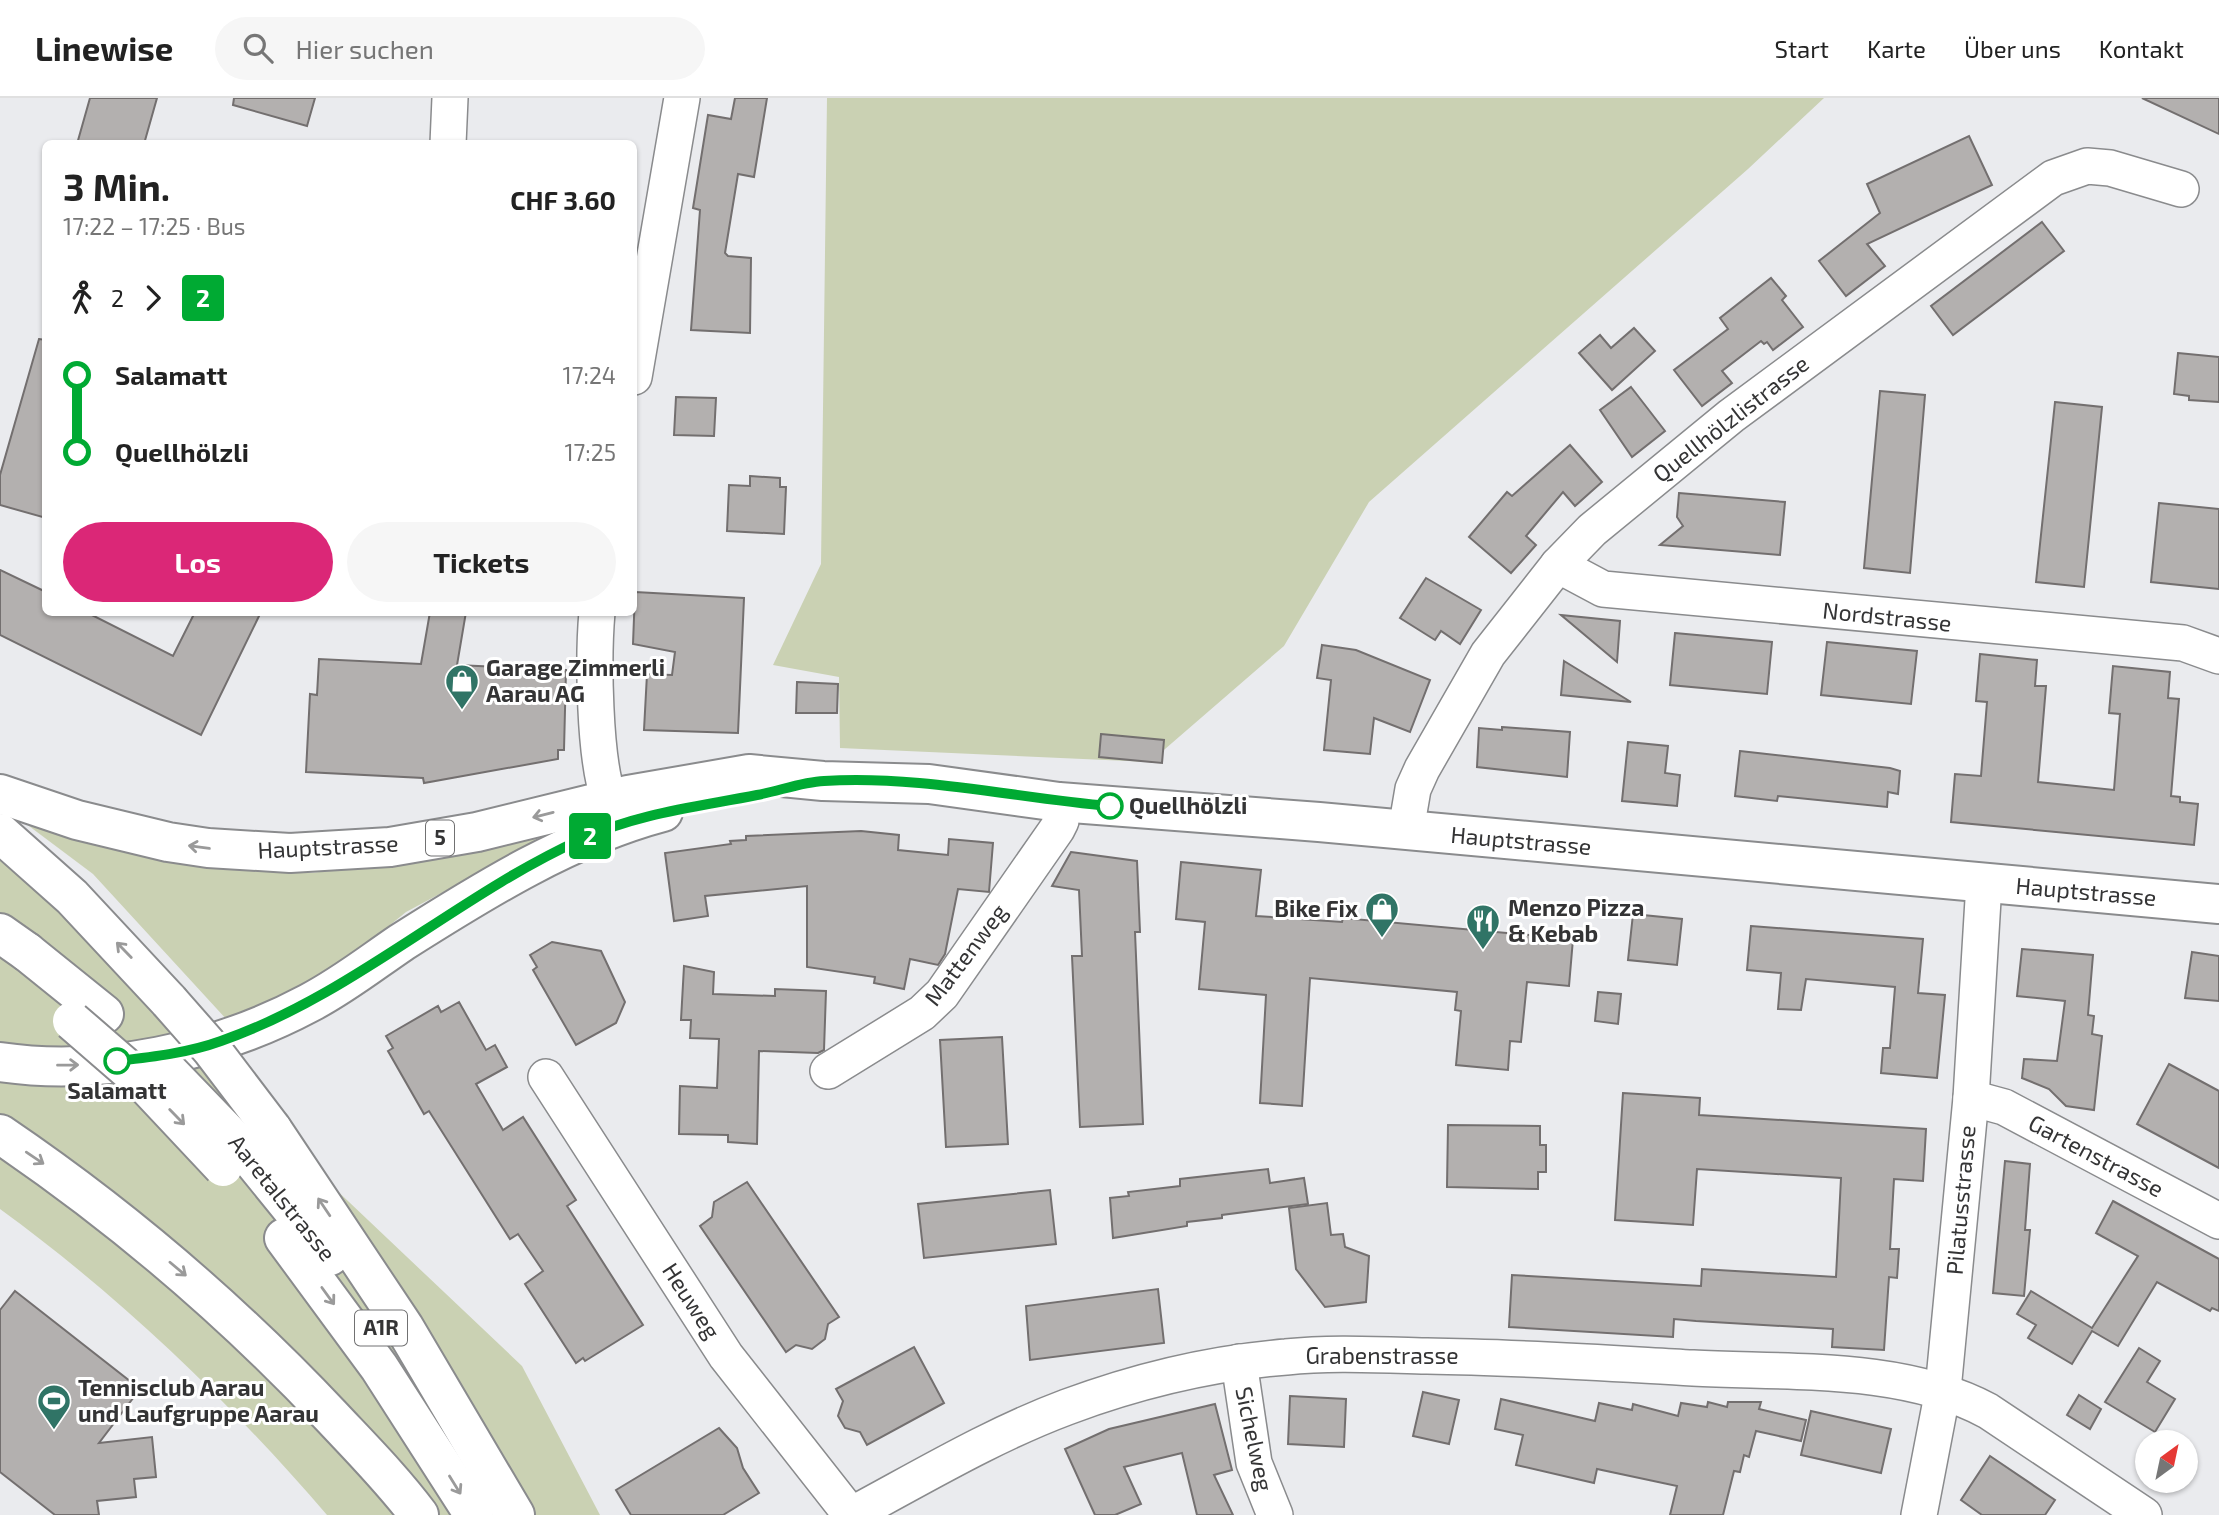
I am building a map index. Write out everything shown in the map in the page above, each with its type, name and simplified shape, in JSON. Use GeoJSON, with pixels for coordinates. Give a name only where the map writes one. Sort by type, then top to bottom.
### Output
{"type":"FeatureCollection","features":[{"type":"Feature","properties":{"kind":"main road","name":"Hauptstrasse"},"geometry":{"type":"LineString","coordinates":[[0,1062],[26,1066],[137,1059],[219,1042],[252,1029],[349,980],[402,943],[538,862],[615,811],[703,781],[749,774],[823,781],[929,784],[1059,802],[1406,830],[2219,904]]}},
{"type":"Feature","properties":{"kind":"main road","name":"Hauptstrasse"},"geometry":{"type":"LineString","coordinates":[[0,794],[77,820],[168,842],[208,848],[290,853],[402,845],[615,811],[691,805],[754,796],[823,781]]}},
{"type":"Feature","properties":{"kind":"main road"},"geometry":{"type":"LineString","coordinates":[[0,833],[72,897],[212,1050],[246,1148],[404,1327],[515,1515]]}},
{"type":"Feature","properties":{"kind":"main road","name":"Aaretalstrasse"},"geometry":{"type":"LineString","coordinates":[[9,950],[88,1018],[147,1086],[246,1148],[355,1292],[506,1515]]}},
{"type":"Feature","properties":{"kind":"main road"},"geometry":{"type":"LineString","coordinates":[[0,1134],[126,1225],[216,1302],[277,1359],[374,1460],[419,1515]]}},
{"type":"Feature","properties":{"kind":"main road","name":"Aaretalstrasse"},"geometry":{"type":"LineString","coordinates":[[246,1148],[306,1265],[379,1367],[474,1515]]}},
{"type":"Feature","properties":{"kind":"street"},"geometry":{"type":"LineString","coordinates":[[448,140],[450,98]]}},
{"type":"Feature","properties":{"kind":"street"},"geometry":{"type":"LineString","coordinates":[[637,360],[682,98]]}},
{"type":"Feature","properties":{"kind":"street","name":"Quellhölzlistrasse"},"geometry":{"type":"LineString","coordinates":[[1406,830],[1413,789],[1422,769],[1488,654],[1558,565],[1599,523],[1731,416],[2053,178],[2087,166],[2110,167],[2180,189]]}},
{"type":"Feature","properties":{"kind":"street","name":"Nordstrasse"},"geometry":{"type":"LineString","coordinates":[[1558,565],[1603,589],[2183,643],[2219,656]]}},
{"type":"Feature","properties":{"kind":"street"},"geometry":{"type":"LineString","coordinates":[[597,616],[596,662],[601,759],[615,811]]}},
{"type":"Feature","properties":{"kind":"street","name":"Mattenweg"},"geometry":{"type":"LineString","coordinates":[[828,1071],[922,1013],[942,994],[1057,830],[1060,821],[1059,802]]}},
{"type":"Feature","properties":{"kind":"street","name":"Pilatusstrasse"},"geometry":{"type":"LineString","coordinates":[[1919,1515],[1943,1390],[1971,1098],[1984,883]]}},
{"type":"Feature","properties":{"kind":"street","name":"Heuweg"},"geometry":{"type":"LineString","coordinates":[[546,1077],[726,1356],[851,1515]]}},
{"type":"Feature","properties":{"kind":"street","name":"Gartenstrasse"},"geometry":{"type":"LineString","coordinates":[[1971,1098],[2004,1107],[2219,1221]]}},
{"type":"Feature","properties":{"kind":"street","name":"Grabenstrasse"},"geometry":{"type":"LineString","coordinates":[[851,1515],[986,1443],[1066,1408],[1184,1373],[1239,1362],[1323,1355],[1461,1355],[1823,1374],[1920,1384],[1943,1390],[1988,1410],[2144,1515]]}},
{"type":"Feature","properties":{"kind":"street","name":"Sichelweg"},"geometry":{"type":"LineString","coordinates":[[1239,1362],[1254,1463],[1275,1515]]}},
{"type":"Feature","properties":{"kind":"green space","name":"Quellhölzli"},"geometry":{"type":"Polygon","coordinates":[[[827,98],[1824,98],[1748,169],[1369,502],[1284,646],[1150,762],[840,748],[839,677],[773,665],[821,564],[827,98]]]}},
{"type":"Feature","properties":{"kind":"green space"},"geometry":{"type":"Polygon","coordinates":[[[21,820],[234,866],[310,873],[405,863],[542,835],[516,853],[406,912],[335,970],[228,1021],[93,874],[21,820]]]}},
{"type":"Feature","properties":{"kind":"green space"},"geometry":{"type":"Polygon","coordinates":[[[0,833],[272,1129],[522,1366],[600,1515],[327,1515],[252,1432],[172,1353],[89,1278],[0,1209],[0,833]]]}},
{"type":"Feature","properties":{"kind":"building"},"geometry":{"type":"Polygon","coordinates":[[[90,98],[157,98],[145,140],[78,140],[90,98]]]}},
{"type":"Feature","properties":{"kind":"building"},"geometry":{"type":"Polygon","coordinates":[[[234,98],[315,98],[307,126],[233,105],[234,98]]]}},
{"type":"Feature","properties":{"kind":"building"},"geometry":{"type":"Polygon","coordinates":[[[735,98],[767,98],[754,177],[738,174],[725,253],[728,256],[751,258],[750,333],[691,330],[700,210],[693,208],[708,115],[731,119],[735,98]]]}},
{"type":"Feature","properties":{"kind":"building"},"geometry":{"type":"Polygon","coordinates":[[[2142,98],[2219,98],[2219,134],[2142,98]]]}},
{"type":"Feature","properties":{"kind":"building"},"geometry":{"type":"Polygon","coordinates":[[[1969,136],[1992,185],[1867,244],[1885,266],[1846,296],[1819,261],[1880,213],[1867,184],[1969,136]]]}},
{"type":"Feature","properties":{"kind":"building"},"geometry":{"type":"Polygon","coordinates":[[[2042,222],[2064,251],[1953,335],[1931,306],[2042,222]]]}},
{"type":"Feature","properties":{"kind":"building"},"geometry":{"type":"Polygon","coordinates":[[[1771,278],[1786,296],[1782,300],[1803,327],[1773,350],[1767,342],[1764,344],[1761,341],[1722,371],[1732,383],[1702,406],[1674,370],[1728,329],[1720,318],[1771,278]]]}},
{"type":"Feature","properties":{"kind":"building"},"geometry":{"type":"Polygon","coordinates":[[[1634,328],[1655,351],[1612,390],[1579,353],[1600,335],[1611,348],[1634,328]]]}},
{"type":"Feature","properties":{"kind":"building"},"geometry":{"type":"Polygon","coordinates":[[[39,339],[42,339],[42,517],[0,505],[0,475],[39,339]]]}},
{"type":"Feature","properties":{"kind":"building"},"geometry":{"type":"Polygon","coordinates":[[[2178,353],[2219,357],[2219,402],[2189,400],[2189,396],[2174,394],[2178,353]]]}},
{"type":"Feature","properties":{"kind":"building"},"geometry":{"type":"Polygon","coordinates":[[[1631,387],[1665,431],[1632,457],[1600,410],[1631,387]]]}},
{"type":"Feature","properties":{"kind":"building"},"geometry":{"type":"Polygon","coordinates":[[[1880,391],[1925,395],[1910,573],[1864,568],[1880,391]]]}},
{"type":"Feature","properties":{"kind":"building"},"geometry":{"type":"Polygon","coordinates":[[[676,397],[716,398],[714,436],[674,435],[676,397]]]}},
{"type":"Feature","properties":{"kind":"building"},"geometry":{"type":"Polygon","coordinates":[[[2055,402],[2102,407],[2084,587],[2036,582],[2055,402]]]}},
{"type":"Feature","properties":{"kind":"building"},"geometry":{"type":"Polygon","coordinates":[[[1570,445],[1602,482],[1575,506],[1563,492],[1526,536],[1536,545],[1511,573],[1469,537],[1507,492],[1512,496],[1570,445]]]}},
{"type":"Feature","properties":{"kind":"building"},"geometry":{"type":"Polygon","coordinates":[[[750,476],[780,478],[780,487],[786,487],[784,534],[727,531],[729,485],[750,486],[750,476]]]}},
{"type":"Feature","properties":{"kind":"building"},"geometry":{"type":"Polygon","coordinates":[[[1679,493],[1785,502],[1780,555],[1660,545],[1683,526],[1677,517],[1679,493]]]}},
{"type":"Feature","properties":{"kind":"building"},"geometry":{"type":"Polygon","coordinates":[[[2159,503],[2219,509],[2219,589],[2151,582],[2159,503]]]}},
{"type":"Feature","properties":{"kind":"building"},"geometry":{"type":"Polygon","coordinates":[[[0,570],[42,590],[42,616],[94,616],[173,656],[193,616],[259,616],[201,735],[0,635],[0,570]]]}},
{"type":"Feature","properties":{"kind":"building"},"geometry":{"type":"Polygon","coordinates":[[[1426,578],[1481,610],[1460,644],[1441,631],[1435,640],[1400,618],[1426,578]]]}},
{"type":"Feature","properties":{"kind":"building"},"geometry":{"type":"Polygon","coordinates":[[[637,592],[744,598],[738,733],[644,730],[647,674],[672,675],[675,652],[633,644],[637,592]]]}},
{"type":"Feature","properties":{"kind":"building"},"geometry":{"type":"Polygon","coordinates":[[[1561,615],[1620,621],[1617,662],[1561,615]]]}},
{"type":"Feature","properties":{"kind":"building"},"geometry":{"type":"Polygon","coordinates":[[[429,616],[465,616],[457,665],[566,670],[564,750],[558,750],[558,759],[424,783],[423,778],[306,772],[310,694],[317,695],[319,659],[421,664],[429,616]]]}},
{"type":"Feature","properties":{"kind":"building"},"geometry":{"type":"Polygon","coordinates":[[[1675,633],[1772,642],[1767,694],[1670,685],[1675,633]]]}},
{"type":"Feature","properties":{"kind":"building"},"geometry":{"type":"Polygon","coordinates":[[[1827,642],[1917,651],[1911,704],[1821,695],[1827,642]]]}},
{"type":"Feature","properties":{"kind":"building"},"geometry":{"type":"Polygon","coordinates":[[[1322,645],[1356,650],[1430,680],[1410,732],[1374,718],[1370,754],[1324,750],[1331,680],[1317,678],[1322,645]]]}},
{"type":"Feature","properties":{"kind":"building"},"geometry":{"type":"Polygon","coordinates":[[[1980,654],[2037,660],[2035,686],[2046,686],[2038,782],[2114,790],[2120,714],[2109,713],[2113,666],[2170,672],[2168,698],[2179,699],[2171,796],[2180,797],[2180,802],[2198,804],[2194,845],[1951,822],[1955,774],[1981,776],[1987,702],[1976,701],[1980,654]]]}},
{"type":"Feature","properties":{"kind":"building"},"geometry":{"type":"Polygon","coordinates":[[[1564,661],[1631,702],[1561,695],[1564,661]]]}},
{"type":"Feature","properties":{"kind":"building"},"geometry":{"type":"Polygon","coordinates":[[[797,682],[838,684],[837,713],[796,713],[797,682]]]}},
{"type":"Feature","properties":{"kind":"building"},"geometry":{"type":"Polygon","coordinates":[[[1502,727],[1570,732],[1567,777],[1477,767],[1479,728],[1502,730],[1502,727]]]}},
{"type":"Feature","properties":{"kind":"building"},"geometry":{"type":"Polygon","coordinates":[[[1101,734],[1164,740],[1162,763],[1099,757],[1101,734]]]}},
{"type":"Feature","properties":{"kind":"building"},"geometry":{"type":"Polygon","coordinates":[[[1628,742],[1668,746],[1665,773],[1680,775],[1677,806],[1622,801],[1628,742]]]}},
{"type":"Feature","properties":{"kind":"building"},"geometry":{"type":"Polygon","coordinates":[[[1740,751],[1890,768],[1900,771],[1898,794],[1888,792],[1887,807],[1778,796],[1777,801],[1735,796],[1740,751]]]}},
{"type":"Feature","properties":{"kind":"building"},"geometry":{"type":"Polygon","coordinates":[[[861,831],[899,835],[898,850],[948,855],[949,839],[993,843],[989,892],[958,889],[945,954],[938,965],[910,959],[904,989],[874,983],[875,977],[807,967],[807,886],[705,896],[708,916],[674,921],[665,853],[731,844],[730,841],[746,840],[746,836],[861,831]]]}},
{"type":"Feature","properties":{"kind":"building"},"geometry":{"type":"Polygon","coordinates":[[[1071,852],[1137,861],[1140,932],[1135,932],[1143,1124],[1080,1127],[1072,956],[1082,956],[1079,890],[1052,886],[1071,852]]]}},
{"type":"Feature","properties":{"kind":"building"},"geometry":{"type":"Polygon","coordinates":[[[1181,862],[1261,870],[1256,916],[1342,922],[1343,918],[1573,939],[1569,986],[1527,982],[1521,1042],[1510,1041],[1508,1070],[1456,1065],[1461,1011],[1455,1010],[1457,992],[1310,978],[1302,1106],[1260,1103],[1266,995],[1199,989],[1205,922],[1176,919],[1181,862]]]}},
{"type":"Feature","properties":{"kind":"building"},"geometry":{"type":"Polygon","coordinates":[[[1633,914],[1682,919],[1677,965],[1628,960],[1633,914]]]}},
{"type":"Feature","properties":{"kind":"building"},"geometry":{"type":"Polygon","coordinates":[[[1751,926],[1923,939],[1918,993],[1945,995],[1937,1078],[1881,1073],[1883,1048],[1890,1048],[1895,987],[1806,979],[1801,1010],[1778,1009],[1781,973],[1747,970],[1751,926]]]}},
{"type":"Feature","properties":{"kind":"building"},"geometry":{"type":"Polygon","coordinates":[[[552,942],[601,951],[625,1002],[616,1023],[576,1045],[533,970],[537,967],[530,955],[552,942]]]}},
{"type":"Feature","properties":{"kind":"building"},"geometry":{"type":"Polygon","coordinates":[[[2022,949],[2093,955],[2088,1015],[2094,1016],[2092,1034],[2102,1036],[2094,1110],[2066,1106],[2049,1089],[2022,1078],[2024,1059],[2057,1061],[2065,1001],[2017,996],[2022,949]]]}},
{"type":"Feature","properties":{"kind":"building"},"geometry":{"type":"Polygon","coordinates":[[[2192,952],[2219,956],[2219,1001],[2185,998],[2192,952]]]}},
{"type":"Feature","properties":{"kind":"building"},"geometry":{"type":"Polygon","coordinates":[[[684,966],[714,972],[713,994],[775,996],[775,989],[826,991],[824,1050],[818,1053],[759,1051],[757,1144],[728,1142],[728,1135],[679,1134],[680,1086],[717,1088],[719,1039],[690,1038],[691,1020],[681,1020],[684,966]]]}},
{"type":"Feature","properties":{"kind":"building"},"geometry":{"type":"Polygon","coordinates":[[[1598,992],[1621,994],[1618,1024],[1595,1021],[1598,992]]]}},
{"type":"Feature","properties":{"kind":"building"},"geometry":{"type":"Polygon","coordinates":[[[459,1002],[486,1050],[495,1045],[507,1067],[476,1084],[503,1130],[523,1117],[576,1200],[567,1206],[643,1325],[585,1361],[583,1358],[576,1363],[525,1284],[543,1271],[518,1234],[510,1239],[429,1111],[424,1114],[388,1051],[393,1048],[386,1036],[438,1006],[441,1012],[459,1002]]]}},
{"type":"Feature","properties":{"kind":"building"},"geometry":{"type":"Polygon","coordinates":[[[1002,1037],[1008,1144],[946,1147],[940,1040],[1002,1037]]]}},
{"type":"Feature","properties":{"kind":"building"},"geometry":{"type":"Polygon","coordinates":[[[2169,1064],[2219,1091],[2219,1168],[2137,1124],[2169,1064]]]}},
{"type":"Feature","properties":{"kind":"building"},"geometry":{"type":"Polygon","coordinates":[[[1623,1093],[1700,1098],[1699,1115],[1926,1129],[1923,1181],[1894,1179],[1890,1249],[1899,1249],[1897,1278],[1889,1277],[1884,1350],[1832,1347],[1833,1329],[1674,1319],[1673,1337],[1509,1327],[1512,1275],[1701,1286],[1702,1269],[1836,1277],[1841,1178],[1697,1169],[1693,1225],[1615,1220],[1623,1093]]]}},
{"type":"Feature","properties":{"kind":"building"},"geometry":{"type":"Polygon","coordinates":[[[1448,1125],[1540,1126],[1540,1145],[1546,1145],[1546,1172],[1538,1172],[1538,1189],[1447,1187],[1448,1125]]]}},
{"type":"Feature","properties":{"kind":"building"},"geometry":{"type":"Polygon","coordinates":[[[2005,1161],[2030,1164],[2025,1230],[2030,1230],[2024,1296],[1993,1293],[2005,1161]]]}},
{"type":"Feature","properties":{"kind":"building"},"geometry":{"type":"Polygon","coordinates":[[[1268,1169],[1270,1183],[1304,1178],[1308,1204],[1222,1215],[1222,1218],[1187,1222],[1187,1226],[1113,1238],[1110,1198],[1129,1196],[1128,1192],[1180,1186],[1180,1179],[1268,1169]]]}},
{"type":"Feature","properties":{"kind":"building"},"geometry":{"type":"Polygon","coordinates":[[[747,1182],[839,1317],[828,1324],[825,1339],[812,1349],[796,1345],[786,1352],[700,1226],[712,1217],[714,1202],[747,1182]]]}},
{"type":"Feature","properties":{"kind":"building"},"geometry":{"type":"Polygon","coordinates":[[[1050,1190],[1056,1244],[924,1258],[918,1204],[1050,1190]]]}},
{"type":"Feature","properties":{"kind":"building"},"geometry":{"type":"Polygon","coordinates":[[[2113,1201],[2219,1259],[2219,1311],[2212,1308],[2210,1311],[2157,1282],[2118,1346],[2092,1331],[2072,1364],[2028,1338],[2036,1325],[2017,1314],[2031,1291],[2092,1328],[2138,1256],[2096,1233],[2113,1201]]]}},
{"type":"Feature","properties":{"kind":"building"},"geometry":{"type":"Polygon","coordinates":[[[1327,1203],[1331,1235],[1343,1234],[1345,1247],[1369,1256],[1366,1302],[1325,1307],[1296,1269],[1289,1208],[1327,1203]]]}},
{"type":"Feature","properties":{"kind":"building"},"geometry":{"type":"Polygon","coordinates":[[[1158,1289],[1164,1343],[1030,1360],[1026,1306],[1158,1289]]]}},
{"type":"Feature","properties":{"kind":"building","name":"Tennisclub Aarau und Laufgruppe Aarau"},"geometry":{"type":"Polygon","coordinates":[[[15,1291],[140,1389],[99,1443],[152,1437],[156,1477],[134,1479],[136,1497],[97,1501],[99,1515],[55,1515],[0,1472],[0,1310],[15,1291]]]}},
{"type":"Feature","properties":{"kind":"building"},"geometry":{"type":"Polygon","coordinates":[[[914,1347],[944,1403],[867,1445],[860,1432],[845,1428],[838,1416],[843,1401],[836,1389],[914,1347]]]}},
{"type":"Feature","properties":{"kind":"building"},"geometry":{"type":"Polygon","coordinates":[[[2139,1348],[2160,1361],[2147,1382],[2175,1399],[2156,1430],[2152,1430],[2105,1402],[2139,1348]]]}},
{"type":"Feature","properties":{"kind":"building"},"geometry":{"type":"Polygon","coordinates":[[[1423,1392],[1459,1400],[1449,1444],[1413,1436],[1423,1392]]]}},
{"type":"Feature","properties":{"kind":"building"},"geometry":{"type":"Polygon","coordinates":[[[2079,1395],[2101,1409],[2090,1429],[2067,1415],[2079,1395]]]}},
{"type":"Feature","properties":{"kind":"building"},"geometry":{"type":"Polygon","coordinates":[[[1290,1396],[1346,1399],[1344,1447],[1288,1444],[1290,1396]]]}},
{"type":"Feature","properties":{"kind":"building"},"geometry":{"type":"Polygon","coordinates":[[[1501,1399],[1595,1421],[1599,1403],[1632,1410],[1633,1404],[1678,1416],[1681,1403],[1707,1407],[1708,1402],[1727,1407],[1728,1402],[1761,1402],[1759,1409],[1806,1420],[1801,1441],[1756,1431],[1749,1457],[1744,1455],[1740,1472],[1734,1471],[1723,1515],[1670,1515],[1677,1486],[1597,1469],[1594,1483],[1516,1465],[1523,1435],[1495,1429],[1501,1399]]]}},
{"type":"Feature","properties":{"kind":"building"},"geometry":{"type":"Polygon","coordinates":[[[1215,1404],[1232,1470],[1214,1475],[1233,1515],[1197,1515],[1182,1453],[1124,1467],[1141,1504],[1115,1515],[1095,1515],[1065,1449],[1109,1429],[1215,1404]]]}},
{"type":"Feature","properties":{"kind":"building"},"geometry":{"type":"Polygon","coordinates":[[[1811,1411],[1891,1429],[1881,1473],[1801,1455],[1811,1411]]]}},
{"type":"Feature","properties":{"kind":"building"},"geometry":{"type":"Polygon","coordinates":[[[719,1428],[737,1448],[743,1468],[759,1493],[723,1515],[631,1515],[616,1490],[719,1428]]]}},
{"type":"Feature","properties":{"kind":"building"},"geometry":{"type":"Polygon","coordinates":[[[1990,1456],[2055,1500],[2045,1515],[1982,1515],[1961,1500],[1990,1456]]]}},
{"type":"Feature","properties":{"kind":"bus line","name":"2"},"geometry":{"type":"LineString","coordinates":[[117,1061],[173,1053],[219,1042],[264,1025],[349,980],[402,943],[538,862],[620,823],[691,805],[754,796],[823,781],[929,784],[1059,802],[1110,806]]}},
{"type":"Feature","properties":{"kind":"place","name":"Garage Zimmerli Aarau AG"},"geometry":{"type":"Point","coordinates":[462,711]}},
{"type":"Feature","properties":{"kind":"place","name":"Quellhölzli"},"geometry":{"type":"Point","coordinates":[1110,806]}},
{"type":"Feature","properties":{"kind":"place","name":"Bike Fix"},"geometry":{"type":"Point","coordinates":[1382,939]}},
{"type":"Feature","properties":{"kind":"place","name":"Menzo Pizza & Kebab"},"geometry":{"type":"Point","coordinates":[1483,951]}},
{"type":"Feature","properties":{"kind":"place","name":"Salamatt"},"geometry":{"type":"Point","coordinates":[117,1061]}},
{"type":"Feature","properties":{"kind":"place","name":"Tennisclub Aarau und Laufgruppe Aarau"},"geometry":{"type":"Point","coordinates":[54,1431]}}]}
